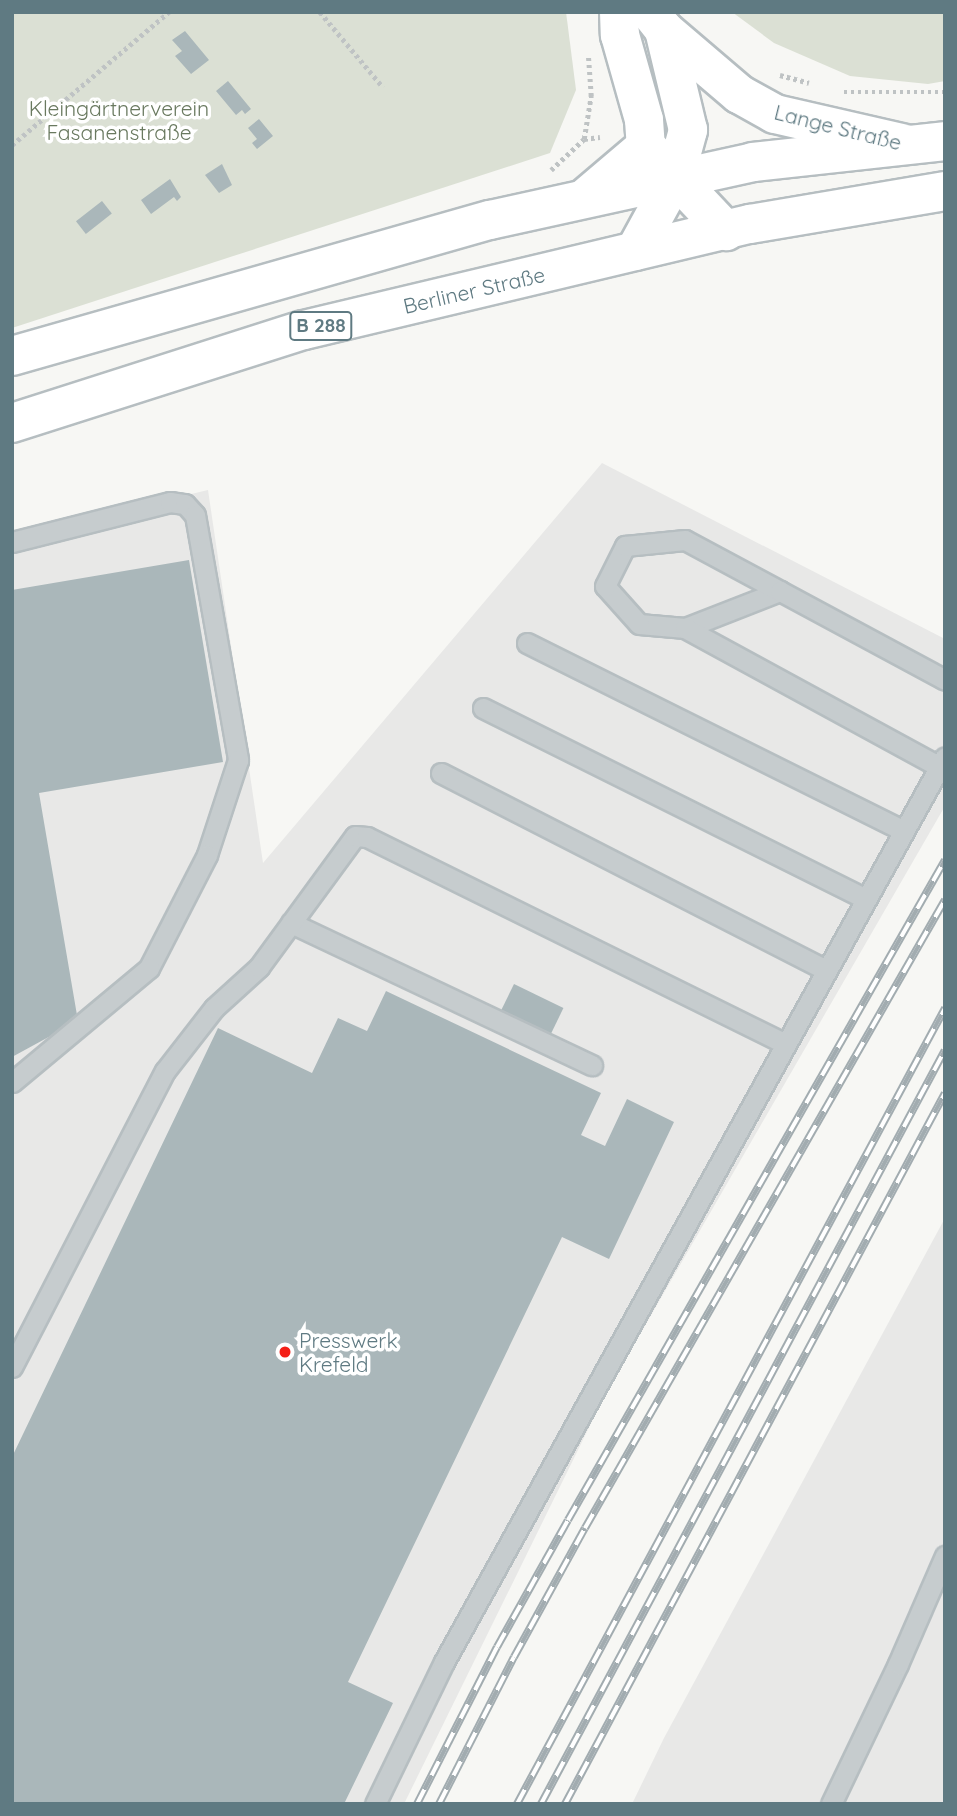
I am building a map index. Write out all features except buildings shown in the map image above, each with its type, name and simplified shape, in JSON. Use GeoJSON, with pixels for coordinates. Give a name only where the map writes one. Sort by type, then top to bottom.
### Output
{"type":"FeatureCollection","features":[{"type":"Feature","properties":{"kind":"main road"},"geometry":{"type":"LineString","coordinates":[[619,12],[620,35],[643,120],[646,146],[726,231]]}},
{"type":"Feature","properties":{"kind":"main road","name":"Lange Straße"},"geometry":{"type":"LineString","coordinates":[[657,21],[739,94],[775,114],[929,144]]}},
{"type":"Feature","properties":{"kind":"main road","name":"Lange Straße"},"geometry":{"type":"LineString","coordinates":[[635,251],[675,178],[688,130],[657,21]]}},
{"type":"Feature","properties":{"kind":"main road"},"geometry":{"type":"LineString","coordinates":[[12,356],[490,220],[584,198],[752,162],[929,144]]}},
{"type":"Feature","properties":{"kind":"main road"},"geometry":{"type":"LineString","coordinates":[[584,198],[646,146]]}},
{"type":"Feature","properties":{"kind":"main road","name":"Berliner Straße"},"geometry":{"type":"LineString","coordinates":[[12,423],[304,330],[726,231],[945,191]]}},
{"type":"Feature","properties":{"kind":"lane"},"geometry":{"type":"LineString","coordinates":[[12,542],[170,502],[185,504],[195,514],[238,760],[207,855],[149,968],[12,1082]]}},
{"type":"Feature","properties":{"kind":"lane"},"geometry":{"type":"LineString","coordinates":[[375,1804],[444,1662],[942,762],[685,628],[639,624],[606,586],[625,546],[685,540],[945,680]]}},
{"type":"Feature","properties":{"kind":"lane"},"geometry":{"type":"LineString","coordinates":[[685,628],[780,591]]}},
{"type":"Feature","properties":{"kind":"lane"},"geometry":{"type":"LineString","coordinates":[[527,643],[904,831]]}},
{"type":"Feature","properties":{"kind":"lane"},"geometry":{"type":"LineString","coordinates":[[483,708],[866,899]]}},
{"type":"Feature","properties":{"kind":"lane"},"geometry":{"type":"LineString","coordinates":[[441,773],[826,970]]}},
{"type":"Feature","properties":{"kind":"lane"},"geometry":{"type":"LineString","coordinates":[[12,1367],[165,1071],[214,1008],[259,967],[355,836],[366,837],[785,1044]]}},
{"type":"Feature","properties":{"kind":"lane"},"geometry":{"type":"LineString","coordinates":[[291,923],[592,1065]]}},
{"type":"Feature","properties":{"kind":"lane"},"geometry":{"type":"LineString","coordinates":[[831,1804],[898,1664],[945,1556]]}},
{"type":"Feature","properties":{"kind":"path"},"geometry":{"type":"LineString","coordinates":[[12,145],[169,12]]}},
{"type":"Feature","properties":{"kind":"path"},"geometry":{"type":"LineString","coordinates":[[320,12],[383,87]]}},
{"type":"Feature","properties":{"kind":"path"},"geometry":{"type":"LineString","coordinates":[[546,174],[584,139],[591,96],[586,43]]}},
{"type":"Feature","properties":{"kind":"shaded area"},"geometry":{"type":"Polygon","coordinates":[[[602,463],[945,639],[945,806],[605,1395],[404,1804],[12,1804],[12,537],[208,490],[263,863],[602,463]]]}},
{"type":"Feature","properties":{"kind":"shaded area"},"geometry":{"type":"Polygon","coordinates":[[[945,1218],[945,1804],[632,1804],[664,1738],[945,1218]]]}},
{"type":"Feature","properties":{"kind":"green space","name":"Kleingärtnerverein Fasanenstraße"},"geometry":{"type":"Polygon","coordinates":[[[12,12],[566,12],[576,90],[550,153],[12,328],[12,12]]]}},
{"type":"Feature","properties":{"kind":"green space"},"geometry":{"type":"Polygon","coordinates":[[[732,12],[945,12],[945,81],[928,84],[850,76],[774,43],[732,12]]]}},
{"type":"Feature","properties":{"kind":"railway"},"geometry":{"type":"LineString","coordinates":[[417,1804],[497,1647],[568,1520],[945,860]]}},
{"type":"Feature","properties":{"kind":"railway"},"geometry":{"type":"LineString","coordinates":[[439,1804],[514,1657],[585,1528],[945,900]]}},
{"type":"Feature","properties":{"kind":"railway"},"geometry":{"type":"LineString","coordinates":[[517,1804],[945,1008]]}},
{"type":"Feature","properties":{"kind":"railway"},"geometry":{"type":"LineString","coordinates":[[541,1804],[945,1050]]}},
{"type":"Feature","properties":{"kind":"railway"},"geometry":{"type":"LineString","coordinates":[[565,1804],[945,1093]]}},
{"type":"Feature","properties":{"kind":"place","name":"Presswerk Krefeld"},"geometry":{"type":"Point","coordinates":[285,1352]}}]}
